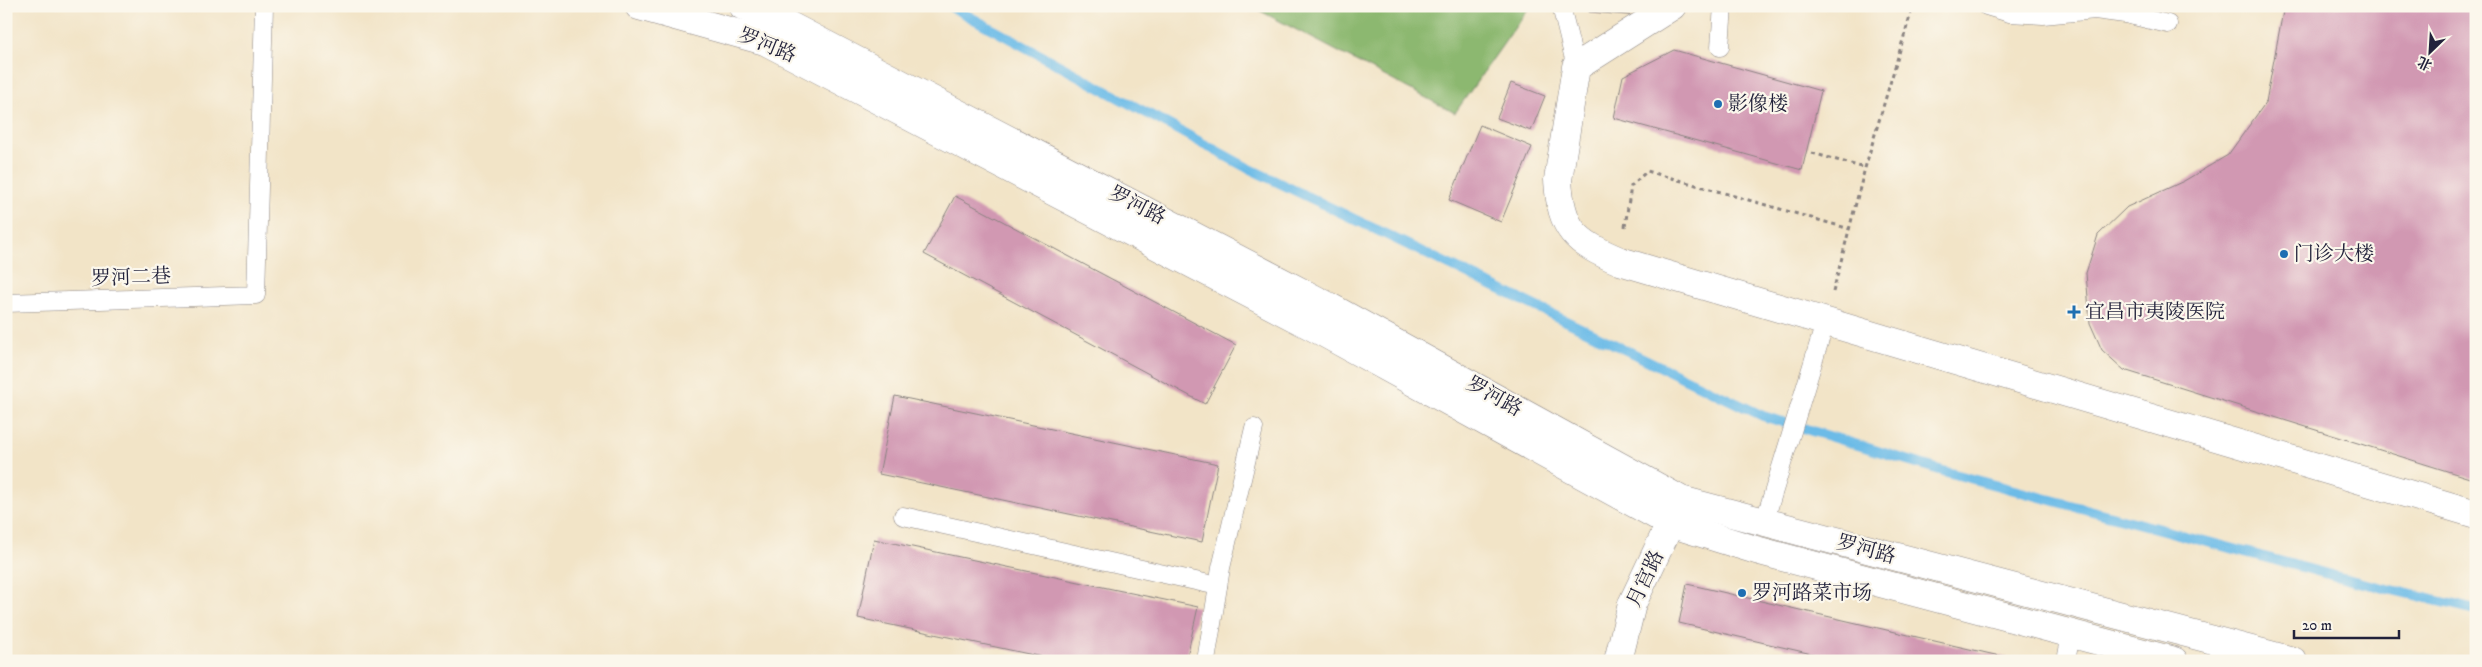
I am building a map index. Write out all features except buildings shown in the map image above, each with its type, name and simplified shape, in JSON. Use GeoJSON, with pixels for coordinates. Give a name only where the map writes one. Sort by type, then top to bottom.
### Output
{"type":"FeatureCollection","features":[{"type":"Feature","properties":{"kind":"main road","name":"罗河路"},"geometry":{"type":"LineString","coordinates":[[639,6],[765,41],[1315,328],[1676,512],[1756,550],[2174,661]]}},
{"type":"Feature","properties":{"kind":"main road","name":"罗河路"},"geometry":{"type":"LineString","coordinates":[[743,6],[769,15],[1328,306],[1676,512],[1764,523],[2293,661]]}},
{"type":"Feature","properties":{"kind":"main road"},"geometry":{"type":"LineString","coordinates":[[1672,6],[1576,67],[1558,180],[1559,198],[1563,215],[1573,232],[1589,248],[1620,261],[1825,323],[2476,514]]}},
{"type":"Feature","properties":{"kind":"main road","name":"月宫路"},"geometry":{"type":"LineString","coordinates":[[1618,661],[1632,604],[1676,512]]}},
{"type":"Feature","properties":{"kind":"lane","name":"罗河二巷"},"geometry":{"type":"LineString","coordinates":[[6,303],[256,295],[264,6]]}},
{"type":"Feature","properties":{"kind":"lane"},"geometry":{"type":"LineString","coordinates":[[1561,6],[1576,67]]}},
{"type":"Feature","properties":{"kind":"lane"},"geometry":{"type":"LineString","coordinates":[[1720,47],[1723,6]]}},
{"type":"Feature","properties":{"kind":"lane"},"geometry":{"type":"LineString","coordinates":[[1986,6],[2009,13],[2043,15],[2096,10],[2125,14],[2168,24]]}},
{"type":"Feature","properties":{"kind":"lane"},"geometry":{"type":"LineString","coordinates":[[1764,523],[1825,323]]}},
{"type":"Feature","properties":{"kind":"lane"},"geometry":{"type":"LineString","coordinates":[[1206,661],[1218,586],[1254,428]]}},
{"type":"Feature","properties":{"kind":"lane"},"geometry":{"type":"LineString","coordinates":[[903,516],[1218,586]]}},
{"type":"Feature","properties":{"kind":"lane"},"geometry":{"type":"LineString","coordinates":[[2066,661],[2071,634]]}},
{"type":"Feature","properties":{"kind":"path"},"geometry":{"type":"LineString","coordinates":[[1825,323],[1865,168],[1914,6]]}},
{"type":"Feature","properties":{"kind":"path"},"geometry":{"type":"LineString","coordinates":[[1812,153],[1865,168]]}},
{"type":"Feature","properties":{"kind":"path"},"geometry":{"type":"LineString","coordinates":[[1620,261],[1631,186],[1647,171],[1850,229]]}},
{"type":"Feature","properties":{"kind":"green space"},"geometry":{"type":"Polygon","coordinates":[[[1251,6],[1530,6],[1455,113],[1251,6]]]}},
{"type":"Feature","properties":{"kind":"waterway"},"geometry":{"type":"LineString","coordinates":[[950,6],[1246,167],[1763,416],[1943,471],[2346,579],[2476,610]]}},
{"type":"Feature","properties":{"kind":"place","name":"影像楼"},"geometry":{"type":"Point","coordinates":[1718,104]}},
{"type":"Feature","properties":{"kind":"place","name":"门诊大楼"},"geometry":{"type":"Point","coordinates":[2284,254]}},
{"type":"Feature","properties":{"kind":"place","name":"宜昌市夷陵医院"},"geometry":{"type":"Point","coordinates":[2074,312]}},
{"type":"Feature","properties":{"kind":"place","name":"罗河路菜市场"},"geometry":{"type":"Point","coordinates":[1742,593]}}]}
